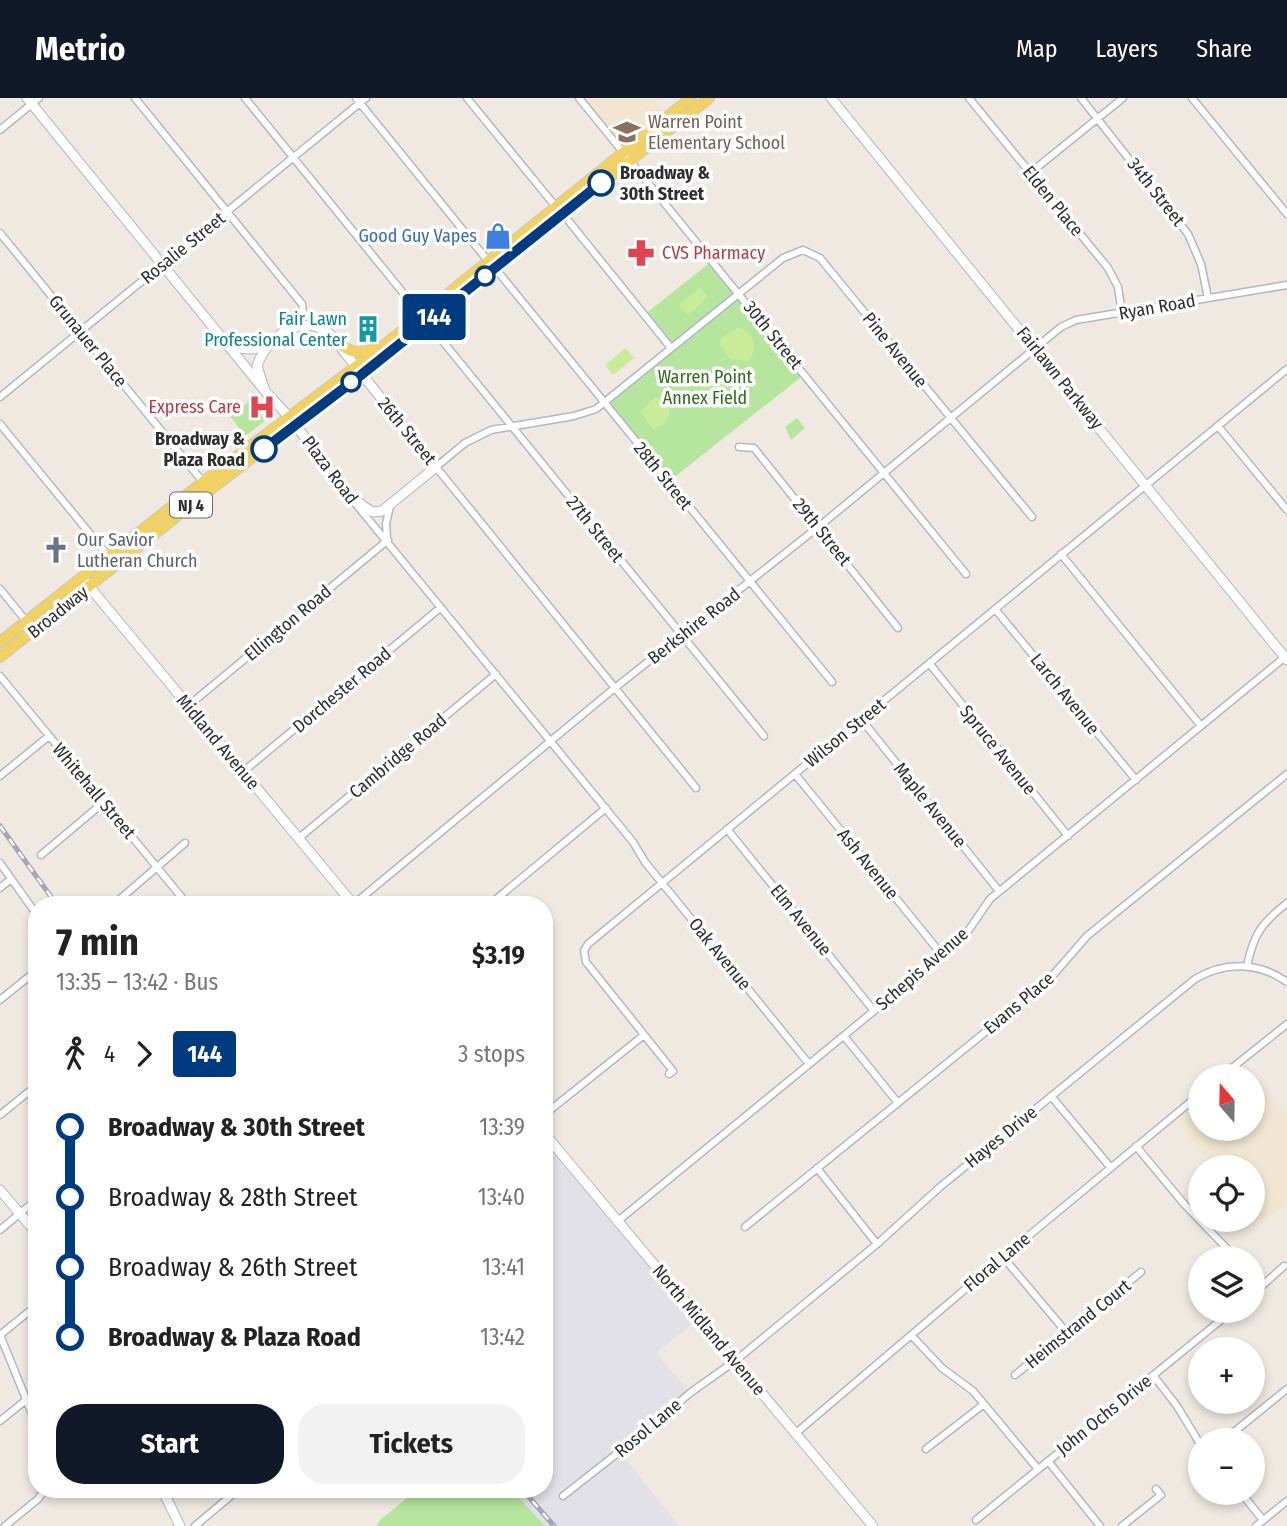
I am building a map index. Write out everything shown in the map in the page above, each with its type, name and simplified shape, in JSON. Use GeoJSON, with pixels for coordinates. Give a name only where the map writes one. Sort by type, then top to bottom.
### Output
{"type":"FeatureCollection","features":[{"type":"Feature","properties":{"kind":"main road","name":"Broadway"},"geometry":{"type":"LineString","coordinates":[[0,657],[86,583],[492,265],[626,156],[691,98]]}},
{"type":"Feature","properties":{"kind":"main road","name":"Broadway"},"geometry":{"type":"LineString","coordinates":[[626,156],[709,98]]}},
{"type":"Feature","properties":{"kind":"main road","name":"Broadway"},"geometry":{"type":"LineString","coordinates":[[359,370],[387,343],[424,318]]}},
{"type":"Feature","properties":{"kind":"main road"},"geometry":{"type":"LineString","coordinates":[[339,344],[351,352],[360,353],[387,343]]}},
{"type":"Feature","properties":{"kind":"main road","name":"Broadway"},"geometry":{"type":"LineString","coordinates":[[0,642],[86,583],[109,557],[204,482],[292,421]]}},
{"type":"Feature","properties":{"kind":"street"},"geometry":{"type":"LineString","coordinates":[[135,98],[303,305],[300,320],[267,346],[244,349],[223,340]]}},
{"type":"Feature","properties":{"kind":"street","name":"27th Street"},"geometry":{"type":"LineString","coordinates":[[245,98],[764,736]]}},
{"type":"Feature","properties":{"kind":"street"},"geometry":{"type":"LineString","coordinates":[[467,98],[671,348]]}},
{"type":"Feature","properties":{"kind":"street","name":"30th Street"},"geometry":{"type":"LineString","coordinates":[[579,98],[966,574]]}},
{"type":"Feature","properties":{"kind":"street","name":"Fairlawn Parkway"},"geometry":{"type":"LineString","coordinates":[[831,98],[1286,659]]}},
{"type":"Feature","properties":{"kind":"street","name":"Elden Place"},"geometry":{"type":"LineString","coordinates":[[969,98],[1108,268],[1118,288],[1122,313]]}},
{"type":"Feature","properties":{"kind":"street","name":"34th Street"},"geometry":{"type":"LineString","coordinates":[[1081,98],[1188,234],[1200,264],[1208,298]]}},
{"type":"Feature","properties":{"kind":"street"},"geometry":{"type":"LineString","coordinates":[[1030,173],[1122,98]]}},
{"type":"Feature","properties":{"kind":"street"},"geometry":{"type":"LineString","coordinates":[[1192,98],[1287,214]]}},
{"type":"Feature","properties":{"kind":"street"},"geometry":{"type":"LineString","coordinates":[[0,130],[32,100]]}},
{"type":"Feature","properties":{"kind":"street","name":"Plaza Road"},"geometry":{"type":"LineString","coordinates":[[32,100],[162,265],[292,421],[362,513],[634,842]]}},
{"type":"Feature","properties":{"kind":"street","name":"Rosalie Street"},"geometry":{"type":"LineString","coordinates":[[0,397],[361,100]]}},
{"type":"Feature","properties":{"kind":"street","name":"28th Street"},"geometry":{"type":"LineString","coordinates":[[361,100],[603,404],[832,682]]}},
{"type":"Feature","properties":{"kind":"street","name":"Grunauer Place"},"geometry":{"type":"LineString","coordinates":[[0,233],[204,482]]}},
{"type":"Feature","properties":{"kind":"street","name":"Pine Avenue"},"geometry":{"type":"LineString","coordinates":[[740,294],[788,255],[803,250],[820,258],[1032,517]]}},
{"type":"Feature","properties":{"kind":"street","name":"Ryan Road"},"geometry":{"type":"LineString","coordinates":[[1034,347],[1069,323],[1287,285]]}},
{"type":"Feature","properties":{"kind":"street"},"geometry":{"type":"LineString","coordinates":[[349,494],[373,512],[382,512],[466,443],[491,430],[596,410],[740,294]]}},
{"type":"Feature","properties":{"kind":"street","name":"26th Street"},"geometry":{"type":"LineString","coordinates":[[291,328],[301,324],[321,327],[339,344],[696,788]]}},
{"type":"Feature","properties":{"kind":"street"},"geometry":{"type":"LineString","coordinates":[[265,391],[257,366],[267,346]]}},
{"type":"Feature","properties":{"kind":"street","name":"Berkshire Road"},"geometry":{"type":"LineString","coordinates":[[364,896],[681,635],[818,527],[1034,347]]}},
{"type":"Feature","properties":{"kind":"street","name":"Wilson Street"},"geometry":{"type":"LineString","coordinates":[[643,1035],[586,962],[584,951],[588,944],[1286,371]]}},
{"type":"Feature","properties":{"kind":"street"},"geometry":{"type":"LineString","coordinates":[[0,424],[109,557]]}},
{"type":"Feature","properties":{"kind":"street"},"geometry":{"type":"LineString","coordinates":[[1218,426],[1287,510]]}},
{"type":"Feature","properties":{"kind":"street","name":"29th Street"},"geometry":{"type":"LineString","coordinates":[[739,447],[754,448],[898,628]]}},
{"type":"Feature","properties":{"kind":"street"},"geometry":{"type":"LineString","coordinates":[[387,540],[386,524],[390,506]]}},
{"type":"Feature","properties":{"kind":"street","name":"Ellington Road"},"geometry":{"type":"LineString","coordinates":[[188,706],[387,540]]}},
{"type":"Feature","properties":{"kind":"street"},"geometry":{"type":"LineString","coordinates":[[1061,554],[1201,726]]}},
{"type":"Feature","properties":{"kind":"street","name":"Midland Avenue"},"geometry":{"type":"LineString","coordinates":[[86,583],[347,896]]}},
{"type":"Feature","properties":{"kind":"street"},"geometry":{"type":"LineString","coordinates":[[0,589],[27,622]]}},
{"type":"Feature","properties":{"kind":"street","name":"Dorchester Road"},"geometry":{"type":"LineString","coordinates":[[244,771],[440,608]]}},
{"type":"Feature","properties":{"kind":"street","name":"Larch Avenue"},"geometry":{"type":"LineString","coordinates":[[995,608],[1136,780]]}},
{"type":"Feature","properties":{"kind":"street","name":"Schepis Avenue"},"geometry":{"type":"LineString","coordinates":[[618,1221],[964,937],[982,908],[999,891],[1286,659]]}},
{"type":"Feature","properties":{"kind":"street","name":"Spruce Avenue"},"geometry":{"type":"LineString","coordinates":[[929,663],[1068,836]]}},
{"type":"Feature","properties":{"kind":"street","name":"Cambridge Road"},"geometry":{"type":"LineString","coordinates":[[299,838],[496,674]]}},
{"type":"Feature","properties":{"kind":"street","name":"Whitehall Street"},"geometry":{"type":"LineString","coordinates":[[0,676],[180,896]]}},
{"type":"Feature","properties":{"kind":"street","name":"Maple Avenue"},"geometry":{"type":"LineString","coordinates":[[861,719],[999,891]]}},
{"type":"Feature","properties":{"kind":"street"},"geometry":{"type":"LineString","coordinates":[[0,776],[49,736]]}},
{"type":"Feature","properties":{"kind":"street","name":"Ash Avenue"},"geometry":{"type":"LineString","coordinates":[[795,774],[942,955]]}},
{"type":"Feature","properties":{"kind":"street","name":"Evans Place"},"geometry":{"type":"LineString","coordinates":[[745,1227],[1047,982],[1087,936],[1287,774]]}},
{"type":"Feature","properties":{"kind":"street"},"geometry":{"type":"LineString","coordinates":[[41,855],[104,802]]}},
{"type":"Feature","properties":{"kind":"street"},"geometry":{"type":"LineString","coordinates":[[500,896],[606,808]]}},
{"type":"Feature","properties":{"kind":"street","name":"Elm Avenue"},"geometry":{"type":"LineString","coordinates":[[727,830],[874,1010]]}},
{"type":"Feature","properties":{"kind":"street","name":"Oak Avenue"},"geometry":{"type":"LineString","coordinates":[[634,842],[661,883],[809,1064]]}},
{"type":"Feature","properties":{"kind":"street"},"geometry":{"type":"LineString","coordinates":[[124,896],[185,844]]}},
{"type":"Feature","properties":{"kind":"street"},"geometry":{"type":"LineString","coordinates":[[0,863],[28,903]]}},
{"type":"Feature","properties":{"kind":"street"},"geometry":{"type":"LineString","coordinates":[[0,888],[11,879]]}},
{"type":"Feature","properties":{"kind":"street"},"geometry":{"type":"LineString","coordinates":[[1287,903],[1268,919],[1256,934],[1248,966],[1264,970],[1287,982]]}},
{"type":"Feature","properties":{"kind":"street","name":"Hayes Drive"},"geometry":{"type":"LineString","coordinates":[[735,1361],[877,1244],[940,1187],[1195,979],[1222,968],[1248,966]]}},
{"type":"Feature","properties":{"kind":"street"},"geometry":{"type":"LineString","coordinates":[[0,1000],[28,977]]}},
{"type":"Feature","properties":{"kind":"street"},"geometry":{"type":"LineString","coordinates":[[1238,1064],[1286,1027]]}},
{"type":"Feature","properties":{"kind":"street"},"geometry":{"type":"LineString","coordinates":[[553,1108],[643,1035],[673,1071],[669,1074]]}},
{"type":"Feature","properties":{"kind":"street"},"geometry":{"type":"LineString","coordinates":[[844,1035],[898,1103]]}},
{"type":"Feature","properties":{"kind":"street"},"geometry":{"type":"LineString","coordinates":[[0,1115],[28,1092]]}},
{"type":"Feature","properties":{"kind":"street"},"geometry":{"type":"LineString","coordinates":[[1051,1096],[1111,1168]]}},
{"type":"Feature","properties":{"kind":"street","name":"Floral Lane"},"geometry":{"type":"LineString","coordinates":[[796,1433],[1003,1256],[1188,1104]]}},
{"type":"Feature","properties":{"kind":"street","name":"North Midland Avenue"},"geometry":{"type":"LineString","coordinates":[[553,1144],[873,1526]]}},
{"type":"Feature","properties":{"kind":"street"},"geometry":{"type":"LineString","coordinates":[[1136,1146],[1193,1214],[1224,1246]]}},
{"type":"Feature","properties":{"kind":"street"},"geometry":{"type":"LineString","coordinates":[[817,1168],[877,1244]]}},
{"type":"Feature","properties":{"kind":"street"},"geometry":{"type":"LineString","coordinates":[[0,1190],[28,1224]]}},
{"type":"Feature","properties":{"kind":"street"},"geometry":{"type":"LineString","coordinates":[[0,1230],[28,1206]]}},
{"type":"Feature","properties":{"kind":"street"},"geometry":{"type":"LineString","coordinates":[[1003,1256],[1067,1333]]}},
{"type":"Feature","properties":{"kind":"street"},"geometry":{"type":"LineString","coordinates":[[1265,1283],[1284,1266]]}},
{"type":"Feature","properties":{"kind":"street","name":"Heimstrand Court"},"geometry":{"type":"LineString","coordinates":[[1015,1375],[1141,1272]]}},
{"type":"Feature","properties":{"kind":"street"},"geometry":{"type":"LineString","coordinates":[[28,1312],[0,1335],[28,1405]]}},
{"type":"Feature","properties":{"kind":"street","name":"John Ochs Drive"},"geometry":{"type":"LineString","coordinates":[[976,1520],[1217,1323]]}},
{"type":"Feature","properties":{"kind":"street"},"geometry":{"type":"LineString","coordinates":[[912,1336],[942,1368],[973,1391],[1038,1469]]}},
{"type":"Feature","properties":{"kind":"street","name":"Rosol Lane"},"geometry":{"type":"LineString","coordinates":[[563,1496],[690,1393],[735,1361]]}},
{"type":"Feature","properties":{"kind":"street"},"geometry":{"type":"LineString","coordinates":[[1153,1375],[1190,1428]]}},
{"type":"Feature","properties":{"kind":"street"},"geometry":{"type":"LineString","coordinates":[[1239,1428],[1287,1389]]}},
{"type":"Feature","properties":{"kind":"street"},"geometry":{"type":"LineString","coordinates":[[0,1421],[26,1400]]}},
{"type":"Feature","properties":{"kind":"street"},"geometry":{"type":"LineString","coordinates":[[926,1449],[984,1404]]}},
{"type":"Feature","properties":{"kind":"street"},"geometry":{"type":"LineString","coordinates":[[1048,1461],[1101,1526]]}},
{"type":"Feature","properties":{"kind":"street"},"geometry":{"type":"LineString","coordinates":[[1122,1526],[1161,1495],[1156,1489]]}},
{"type":"Feature","properties":{"kind":"street"},"geometry":{"type":"LineString","coordinates":[[5,1526],[39,1498]]}},
{"type":"Feature","properties":{"kind":"street"},"geometry":{"type":"LineString","coordinates":[[166,1498],[180,1526]]}},
{"type":"Feature","properties":{"kind":"street"},"geometry":{"type":"LineString","coordinates":[[195,1526],[228,1498]]}},
{"type":"Feature","properties":{"kind":"street"},"geometry":{"type":"LineString","coordinates":[[1256,1526],[1287,1501]]}},
{"type":"Feature","properties":{"kind":"street"},"geometry":{"type":"LineString","coordinates":[[1251,1505],[1263,1520]]}},
{"type":"Feature","properties":{"kind":"shaded area","name":"Warren Point Elementary School"},"geometry":{"type":"Polygon","coordinates":[[[579,98],[654,98],[668,116],[623,153],[579,98]]]}},
{"type":"Feature","properties":{"kind":"shaded area"},"geometry":{"type":"Polygon","coordinates":[[[1265,1087],[1287,1114],[1287,1203],[1265,1220],[1265,1155],[1204,1155],[1193,1141],[1265,1141],[1265,1087]]]}},
{"type":"Feature","properties":{"kind":"shaded area"},"geometry":{"type":"Polygon","coordinates":[[[1188,1112],[1188,1135],[1177,1122],[1188,1112]]]}},
{"type":"Feature","properties":{"kind":"shaded area"},"geometry":{"type":"Polygon","coordinates":[[[553,1144],[699,1318],[656,1353],[690,1393],[620,1452],[679,1526],[545,1526],[519,1498],[553,1498],[553,1144]]]}},
{"type":"Feature","properties":{"kind":"green space","name":"Warren Point Annex Field"},"geometry":{"type":"Polygon","coordinates":[[[712,261],[805,374],[668,482],[603,404],[671,349],[644,315],[712,261]]]}},
{"type":"Feature","properties":{"kind":"green space"},"geometry":{"type":"Polygon","coordinates":[[[700,287],[708,297],[688,315],[679,305],[700,287]]]}},
{"type":"Feature","properties":{"kind":"green space"},"geometry":{"type":"Polygon","coordinates":[[[738,327],[750,335],[753,341],[753,355],[747,361],[730,359],[720,344],[721,339],[738,327]]]}},
{"type":"Feature","properties":{"kind":"green space"},"geometry":{"type":"Polygon","coordinates":[[[626,348],[634,358],[613,375],[605,365],[626,348]]]}},
{"type":"Feature","properties":{"kind":"green space"},"geometry":{"type":"Polygon","coordinates":[[[655,397],[667,402],[670,413],[664,424],[653,429],[640,411],[655,397]]]}},
{"type":"Feature","properties":{"kind":"green space"},"geometry":{"type":"Polygon","coordinates":[[[250,401],[265,421],[245,436],[230,416],[250,401]]]}},
{"type":"Feature","properties":{"kind":"green space"},"geometry":{"type":"Polygon","coordinates":[[[797,418],[805,428],[791,440],[785,427],[797,418]]]}},
{"type":"Feature","properties":{"kind":"green space"},"geometry":{"type":"Polygon","coordinates":[[[407,1498],[519,1498],[545,1526],[377,1526],[379,1521],[407,1498]]]}},
{"type":"Feature","properties":{"kind":"railway"},"geometry":{"type":"LineString","coordinates":[[0,826],[51,896]]}},
{"type":"Feature","properties":{"kind":"railway"},"geometry":{"type":"LineString","coordinates":[[530,1498],[554,1526]]}},
{"type":"Feature","properties":{"kind":"bus line","name":"144"},"geometry":{"type":"LineString","coordinates":[[264,449],[601,183]]}},
{"type":"Feature","properties":{"kind":"place","name":"Warren Point Elementary School"},"geometry":{"type":"Point","coordinates":[627,132]}},
{"type":"Feature","properties":{"kind":"place","name":"Broadway & 30th Street"},"geometry":{"type":"Point","coordinates":[601,183]}},
{"type":"Feature","properties":{"kind":"place","name":"Good Guy Vapes"},"geometry":{"type":"Point","coordinates":[498,236]}},
{"type":"Feature","properties":{"kind":"place","name":"CVS Pharmacy"},"geometry":{"type":"Point","coordinates":[641,253]}},
{"type":"Feature","properties":{"kind":"place","name":"Fair Lawn Professional Center"},"geometry":{"type":"Point","coordinates":[368,329]}},
{"type":"Feature","properties":{"kind":"place","name":"Express Care"},"geometry":{"type":"Point","coordinates":[262,407]}},
{"type":"Feature","properties":{"kind":"place","name":"Broadway & Plaza Road"},"geometry":{"type":"Point","coordinates":[264,449]}},
{"type":"Feature","properties":{"kind":"place","name":"Our Savior Lutheran Church"},"geometry":{"type":"Point","coordinates":[56,550]}}]}
